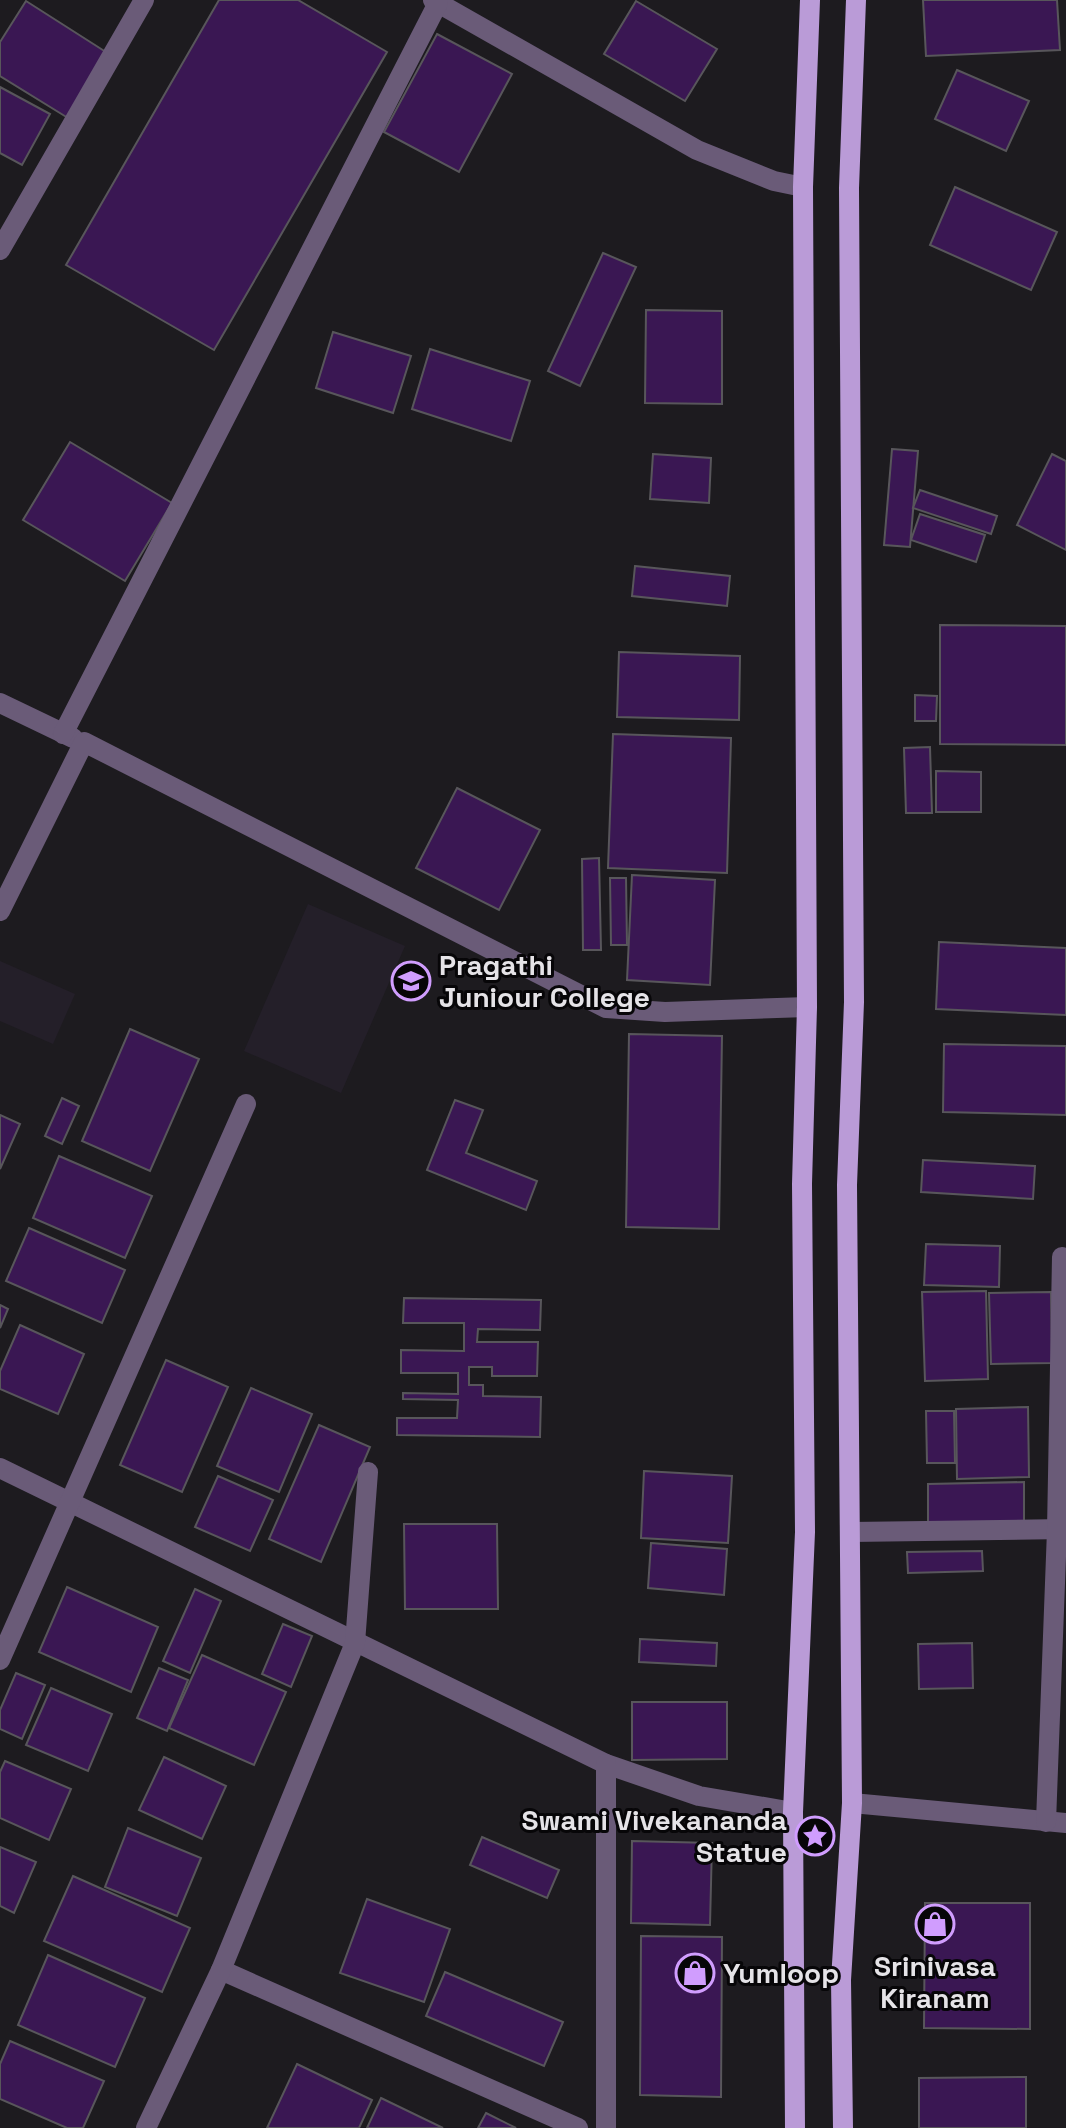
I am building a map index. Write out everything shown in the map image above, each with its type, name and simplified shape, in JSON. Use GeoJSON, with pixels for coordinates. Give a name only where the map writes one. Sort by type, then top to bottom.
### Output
{"type":"FeatureCollection","features":[{"type":"Feature","properties":{"kind":"main road"},"geometry":{"type":"LineString","coordinates":[[795,2128],[793,1812],[805,1532],[802,1184],[807,1007],[803,187],[810,0]]}},
{"type":"Feature","properties":{"kind":"main road"},"geometry":{"type":"LineString","coordinates":[[843,2128],[841,1980],[852,1803],[847,1185],[854,970],[849,188],[856,0]]}},
{"type":"Feature","properties":{"kind":"street"},"geometry":{"type":"LineString","coordinates":[[0,250],[144,0]]}},
{"type":"Feature","properties":{"kind":"street"},"geometry":{"type":"LineString","coordinates":[[63,734],[436,2],[697,150],[774,181],[803,187]]}},
{"type":"Feature","properties":{"kind":"street"},"geometry":{"type":"LineString","coordinates":[[0,703],[84,742],[606,1008],[665,1012],[807,1007]]}},
{"type":"Feature","properties":{"kind":"street"},"geometry":{"type":"LineString","coordinates":[[0,911],[84,742]]}},
{"type":"Feature","properties":{"kind":"street"},"geometry":{"type":"LineString","coordinates":[[0,1660],[246,1104]]}},
{"type":"Feature","properties":{"kind":"street"},"geometry":{"type":"LineString","coordinates":[[852,1803],[1056,1823],[1062,1257]]}},
{"type":"Feature","properties":{"kind":"street"},"geometry":{"type":"LineString","coordinates":[[0,1468],[606,1764],[699,1796],[793,1812]]}},
{"type":"Feature","properties":{"kind":"street"},"geometry":{"type":"LineString","coordinates":[[146,2128],[221,1970],[355,1643],[368,1472]]}},
{"type":"Feature","properties":{"kind":"street"},"geometry":{"type":"LineString","coordinates":[[851,1532],[1061,1530]]}},
{"type":"Feature","properties":{"kind":"street"},"geometry":{"type":"LineString","coordinates":[[606,1764],[606,2128]]}},
{"type":"Feature","properties":{"kind":"street"},"geometry":{"type":"LineString","coordinates":[[221,1970],[578,2128]]}},
{"type":"Feature","properties":{"kind":"shaded area"},"geometry":{"type":"Polygon","coordinates":[[[308,904],[405,946],[341,1093],[244,1051],[308,904]]]}},
{"type":"Feature","properties":{"kind":"shaded area"},"geometry":{"type":"Polygon","coordinates":[[[0,961],[75,994],[53,1044],[0,1021],[0,961]]]}},
{"type":"Feature","properties":{"kind":"building"},"geometry":{"type":"Polygon","coordinates":[[[219,0],[298,0],[387,52],[214,350],[66,265],[219,0]]]}},
{"type":"Feature","properties":{"kind":"building"},"geometry":{"type":"Polygon","coordinates":[[[923,0],[1057,0],[1060,50],[926,56],[923,0]]]}},
{"type":"Feature","properties":{"kind":"building"},"geometry":{"type":"Polygon","coordinates":[[[26,1],[109,54],[68,118],[0,76],[0,42],[26,1]]]}},
{"type":"Feature","properties":{"kind":"building"},"geometry":{"type":"Polygon","coordinates":[[[636,1],[717,49],[685,101],[604,54],[636,1]]]}},
{"type":"Feature","properties":{"kind":"building"},"geometry":{"type":"Polygon","coordinates":[[[437,34],[512,74],[459,172],[384,132],[437,34]]]}},
{"type":"Feature","properties":{"kind":"building"},"geometry":{"type":"Polygon","coordinates":[[[957,70],[1029,101],[1006,151],[935,119],[957,70]]]}},
{"type":"Feature","properties":{"kind":"building"},"geometry":{"type":"Polygon","coordinates":[[[0,87],[50,114],[22,165],[0,153],[0,87]]]}},
{"type":"Feature","properties":{"kind":"building"},"geometry":{"type":"Polygon","coordinates":[[[955,187],[1057,232],[1031,290],[930,245],[955,187]]]}},
{"type":"Feature","properties":{"kind":"building"},"geometry":{"type":"Polygon","coordinates":[[[603,253],[636,267],[580,386],[548,371],[603,253]]]}},
{"type":"Feature","properties":{"kind":"building"},"geometry":{"type":"Polygon","coordinates":[[[646,310],[722,311],[722,404],[645,403],[646,310]]]}},
{"type":"Feature","properties":{"kind":"building"},"geometry":{"type":"Polygon","coordinates":[[[333,332],[411,356],[393,413],[316,388],[333,332]]]}},
{"type":"Feature","properties":{"kind":"building"},"geometry":{"type":"Polygon","coordinates":[[[430,349],[530,381],[511,441],[412,409],[430,349]]]}},
{"type":"Feature","properties":{"kind":"building"},"geometry":{"type":"Polygon","coordinates":[[[70,442],[172,503],[125,581],[23,520],[70,442]]]}},
{"type":"Feature","properties":{"kind":"building"},"geometry":{"type":"Polygon","coordinates":[[[892,449],[918,451],[910,547],[884,545],[892,449]]]}},
{"type":"Feature","properties":{"kind":"building"},"geometry":{"type":"Polygon","coordinates":[[[653,454],[711,458],[709,503],[650,499],[653,454]]]}},
{"type":"Feature","properties":{"kind":"building"},"geometry":{"type":"Polygon","coordinates":[[[1052,454],[1066,461],[1066,550],[1017,525],[1052,454]]]}},
{"type":"Feature","properties":{"kind":"building"},"geometry":{"type":"Polygon","coordinates":[[[920,490],[997,516],[991,534],[913,508],[920,490]]]}},
{"type":"Feature","properties":{"kind":"building"},"geometry":{"type":"Polygon","coordinates":[[[920,514],[985,535],[976,562],[911,540],[920,514]]]}},
{"type":"Feature","properties":{"kind":"building"},"geometry":{"type":"Polygon","coordinates":[[[635,566],[730,576],[727,606],[632,596],[635,566]]]}},
{"type":"Feature","properties":{"kind":"building"},"geometry":{"type":"Polygon","coordinates":[[[940,625],[1066,626],[1066,745],[940,744],[940,625]]]}},
{"type":"Feature","properties":{"kind":"building"},"geometry":{"type":"Polygon","coordinates":[[[619,652],[740,656],[739,720],[617,717],[619,652]]]}},
{"type":"Feature","properties":{"kind":"building"},"geometry":{"type":"Polygon","coordinates":[[[915,695],[937,696],[936,721],[915,721],[915,695]]]}},
{"type":"Feature","properties":{"kind":"building"},"geometry":{"type":"Polygon","coordinates":[[[613,734],[731,738],[727,873],[608,868],[613,734]]]}},
{"type":"Feature","properties":{"kind":"building"},"geometry":{"type":"Polygon","coordinates":[[[930,747],[932,813],[906,813],[904,748],[930,747]]]}},
{"type":"Feature","properties":{"kind":"building"},"geometry":{"type":"Polygon","coordinates":[[[936,771],[981,772],[981,812],[936,812],[936,771]]]}},
{"type":"Feature","properties":{"kind":"building"},"geometry":{"type":"Polygon","coordinates":[[[457,788],[540,830],[499,910],[416,868],[457,788]]]}},
{"type":"Feature","properties":{"kind":"building"},"geometry":{"type":"Polygon","coordinates":[[[599,858],[601,950],[583,950],[582,859],[599,858]]]}},
{"type":"Feature","properties":{"kind":"building"},"geometry":{"type":"Polygon","coordinates":[[[632,875],[715,880],[710,985],[627,980],[632,875]]]}},
{"type":"Feature","properties":{"kind":"building"},"geometry":{"type":"Polygon","coordinates":[[[610,878],[626,878],[627,945],[611,945],[610,878]]]}},
{"type":"Feature","properties":{"kind":"building"},"geometry":{"type":"Polygon","coordinates":[[[939,942],[1066,948],[1066,1015],[936,1009],[939,942]]]}},
{"type":"Feature","properties":{"kind":"building"},"geometry":{"type":"Polygon","coordinates":[[[130,1029],[199,1059],[150,1171],[82,1141],[130,1029]]]}},
{"type":"Feature","properties":{"kind":"building"},"geometry":{"type":"Polygon","coordinates":[[[629,1034],[722,1036],[719,1229],[626,1227],[629,1034]]]}},
{"type":"Feature","properties":{"kind":"building"},"geometry":{"type":"Polygon","coordinates":[[[944,1044],[1066,1046],[1066,1115],[943,1112],[944,1044]]]}},
{"type":"Feature","properties":{"kind":"building"},"geometry":{"type":"Polygon","coordinates":[[[62,1098],[79,1106],[62,1144],[45,1136],[62,1098]]]}},
{"type":"Feature","properties":{"kind":"building"},"geometry":{"type":"Polygon","coordinates":[[[455,1100],[483,1110],[466,1153],[537,1181],[526,1210],[427,1170],[455,1100]]]}},
{"type":"Feature","properties":{"kind":"building"},"geometry":{"type":"Polygon","coordinates":[[[0,1115],[20,1124],[0,1169],[0,1115]]]}},
{"type":"Feature","properties":{"kind":"building"},"geometry":{"type":"Polygon","coordinates":[[[59,1156],[152,1196],[125,1258],[33,1218],[59,1156]]]}},
{"type":"Feature","properties":{"kind":"building"},"geometry":{"type":"Polygon","coordinates":[[[923,1160],[1035,1166],[1033,1199],[921,1192],[923,1160]]]}},
{"type":"Feature","properties":{"kind":"building"},"geometry":{"type":"Polygon","coordinates":[[[29,1228],[125,1270],[102,1323],[6,1281],[29,1228]]]}},
{"type":"Feature","properties":{"kind":"building"},"geometry":{"type":"Polygon","coordinates":[[[926,1244],[1000,1246],[999,1287],[924,1285],[926,1244]]]}},
{"type":"Feature","properties":{"kind":"building"},"geometry":{"type":"Polygon","coordinates":[[[986,1291],[988,1379],[925,1381],[922,1292],[986,1291]]]}},
{"type":"Feature","properties":{"kind":"building"},"geometry":{"type":"Polygon","coordinates":[[[1051,1292],[1052,1363],[991,1364],[989,1293],[1051,1292]]]}},
{"type":"Feature","properties":{"kind":"building"},"geometry":{"type":"Polygon","coordinates":[[[404,1298],[541,1300],[540,1330],[478,1329],[477,1342],[538,1342],[537,1376],[492,1376],[492,1367],[469,1367],[469,1385],[483,1385],[483,1396],[541,1397],[540,1437],[397,1435],[397,1418],[457,1418],[458,1400],[403,1399],[403,1393],[458,1394],[458,1373],[401,1373],[401,1350],[464,1351],[464,1323],[403,1323],[404,1298]]]}},
{"type":"Feature","properties":{"kind":"building"},"geometry":{"type":"Polygon","coordinates":[[[0,1305],[8,1309],[0,1328],[0,1305]]]}},
{"type":"Feature","properties":{"kind":"building"},"geometry":{"type":"Polygon","coordinates":[[[20,1325],[84,1354],[58,1414],[0,1389],[0,1371],[20,1325]]]}},
{"type":"Feature","properties":{"kind":"building"},"geometry":{"type":"Polygon","coordinates":[[[166,1360],[228,1387],[182,1492],[120,1465],[166,1360]]]}},
{"type":"Feature","properties":{"kind":"building"},"geometry":{"type":"Polygon","coordinates":[[[251,1388],[312,1414],[279,1492],[217,1466],[251,1388]]]}},
{"type":"Feature","properties":{"kind":"building"},"geometry":{"type":"Polygon","coordinates":[[[1028,1407],[1029,1477],[957,1479],[956,1409],[1028,1407]]]}},
{"type":"Feature","properties":{"kind":"building"},"geometry":{"type":"Polygon","coordinates":[[[926,1411],[954,1411],[955,1463],[927,1463],[926,1411]]]}},
{"type":"Feature","properties":{"kind":"building"},"geometry":{"type":"Polygon","coordinates":[[[319,1425],[370,1447],[321,1562],[269,1539],[319,1425]]]}},
{"type":"Feature","properties":{"kind":"building"},"geometry":{"type":"Polygon","coordinates":[[[644,1471],[732,1476],[728,1543],[641,1538],[644,1471]]]}},
{"type":"Feature","properties":{"kind":"building"},"geometry":{"type":"Polygon","coordinates":[[[218,1476],[273,1500],[250,1551],[195,1527],[218,1476]]]}},
{"type":"Feature","properties":{"kind":"building"},"geometry":{"type":"Polygon","coordinates":[[[1024,1482],[1024,1522],[928,1524],[928,1484],[1024,1482]]]}},
{"type":"Feature","properties":{"kind":"building"},"geometry":{"type":"Polygon","coordinates":[[[404,1524],[497,1524],[498,1609],[405,1609],[404,1524]]]}},
{"type":"Feature","properties":{"kind":"building"},"geometry":{"type":"Polygon","coordinates":[[[651,1543],[727,1549],[724,1595],[648,1588],[651,1543]]]}},
{"type":"Feature","properties":{"kind":"building"},"geometry":{"type":"Polygon","coordinates":[[[982,1551],[983,1571],[908,1573],[907,1552],[982,1551]]]}},
{"type":"Feature","properties":{"kind":"building"},"geometry":{"type":"Polygon","coordinates":[[[67,1587],[158,1627],[131,1692],[39,1652],[67,1587]]]}},
{"type":"Feature","properties":{"kind":"building"},"geometry":{"type":"Polygon","coordinates":[[[195,1589],[221,1601],[190,1673],[163,1661],[195,1589]]]}},
{"type":"Feature","properties":{"kind":"building"},"geometry":{"type":"Polygon","coordinates":[[[283,1624],[312,1636],[291,1687],[262,1674],[283,1624]]]}},
{"type":"Feature","properties":{"kind":"building"},"geometry":{"type":"Polygon","coordinates":[[[640,1639],[717,1643],[716,1666],[639,1662],[640,1639]]]}},
{"type":"Feature","properties":{"kind":"building"},"geometry":{"type":"Polygon","coordinates":[[[972,1643],[973,1688],[919,1689],[918,1644],[972,1643]]]}},
{"type":"Feature","properties":{"kind":"building"},"geometry":{"type":"Polygon","coordinates":[[[202,1655],[286,1692],[254,1765],[169,1728],[202,1655]]]}},
{"type":"Feature","properties":{"kind":"building"},"geometry":{"type":"Polygon","coordinates":[[[159,1668],[188,1680],[167,1731],[137,1718],[159,1668]]]}},
{"type":"Feature","properties":{"kind":"building"},"geometry":{"type":"Polygon","coordinates":[[[16,1673],[45,1685],[22,1739],[0,1729],[0,1710],[16,1673]]]}},
{"type":"Feature","properties":{"kind":"building"},"geometry":{"type":"Polygon","coordinates":[[[51,1688],[112,1714],[88,1771],[26,1745],[51,1688]]]}},
{"type":"Feature","properties":{"kind":"building"},"geometry":{"type":"Polygon","coordinates":[[[632,1702],[727,1702],[727,1759],[632,1760],[632,1702]]]}},
{"type":"Feature","properties":{"kind":"building"},"geometry":{"type":"Polygon","coordinates":[[[164,1757],[226,1786],[202,1839],[139,1810],[164,1757]]]}},
{"type":"Feature","properties":{"kind":"building"},"geometry":{"type":"Polygon","coordinates":[[[5,1761],[71,1789],[49,1840],[0,1818],[0,1772],[5,1761]]]}},
{"type":"Feature","properties":{"kind":"building"},"geometry":{"type":"Polygon","coordinates":[[[128,1828],[201,1858],[177,1916],[105,1887],[128,1828]]]}},
{"type":"Feature","properties":{"kind":"building"},"geometry":{"type":"Polygon","coordinates":[[[482,1837],[559,1870],[547,1898],[470,1865],[482,1837]]]}},
{"type":"Feature","properties":{"kind":"building"},"geometry":{"type":"Polygon","coordinates":[[[632,1841],[712,1843],[710,1925],[631,1923],[632,1841]]]}},
{"type":"Feature","properties":{"kind":"building"},"geometry":{"type":"Polygon","coordinates":[[[0,1847],[36,1862],[14,1913],[0,1906],[0,1847]]]}},
{"type":"Feature","properties":{"kind":"building"},"geometry":{"type":"Polygon","coordinates":[[[73,1876],[190,1928],[162,1992],[44,1941],[73,1876]]]}},
{"type":"Feature","properties":{"kind":"building"},"geometry":{"type":"Polygon","coordinates":[[[367,1899],[450,1929],[424,2002],[340,1973],[367,1899]]]}},
{"type":"Feature","properties":{"kind":"building"},"geometry":{"type":"Polygon","coordinates":[[[925,1903],[1030,1903],[1030,2029],[924,2028],[925,1903]]]}},
{"type":"Feature","properties":{"kind":"building"},"geometry":{"type":"Polygon","coordinates":[[[641,1936],[722,1937],[721,2097],[640,2095],[641,1936]]]}},
{"type":"Feature","properties":{"kind":"building"},"geometry":{"type":"Polygon","coordinates":[[[48,1955],[145,1998],[115,2067],[18,2025],[48,1955]]]}},
{"type":"Feature","properties":{"kind":"building"},"geometry":{"type":"Polygon","coordinates":[[[445,1972],[563,2022],[544,2066],[426,2016],[445,1972]]]}},
{"type":"Feature","properties":{"kind":"building"},"geometry":{"type":"Polygon","coordinates":[[[10,2041],[104,2081],[83,2128],[67,2128],[0,2099],[0,2064],[10,2041]]]}},
{"type":"Feature","properties":{"kind":"building"},"geometry":{"type":"Polygon","coordinates":[[[297,2064],[372,2100],[359,2128],[267,2128],[297,2064]]]}},
{"type":"Feature","properties":{"kind":"building"},"geometry":{"type":"Polygon","coordinates":[[[1026,2077],[1026,2128],[919,2128],[919,2078],[1026,2077]]]}},
{"type":"Feature","properties":{"kind":"building"},"geometry":{"type":"Polygon","coordinates":[[[381,2098],[443,2128],[367,2128],[381,2098]]]}},
{"type":"Feature","properties":{"kind":"building"},"geometry":{"type":"Polygon","coordinates":[[[486,2113],[516,2128],[478,2128],[486,2113]]]}},
{"type":"Feature","properties":{"kind":"place","name":"Pragathi Juniour College"},"geometry":{"type":"Point","coordinates":[411,981]}},
{"type":"Feature","properties":{"kind":"place","name":"Swami Vivekananda Statue"},"geometry":{"type":"Point","coordinates":[815,1836]}},
{"type":"Feature","properties":{"kind":"place","name":"Srinivasa Kiranam"},"geometry":{"type":"Point","coordinates":[935,1924]}},
{"type":"Feature","properties":{"kind":"place","name":"Yumloop"},"geometry":{"type":"Point","coordinates":[695,1973]}}]}
